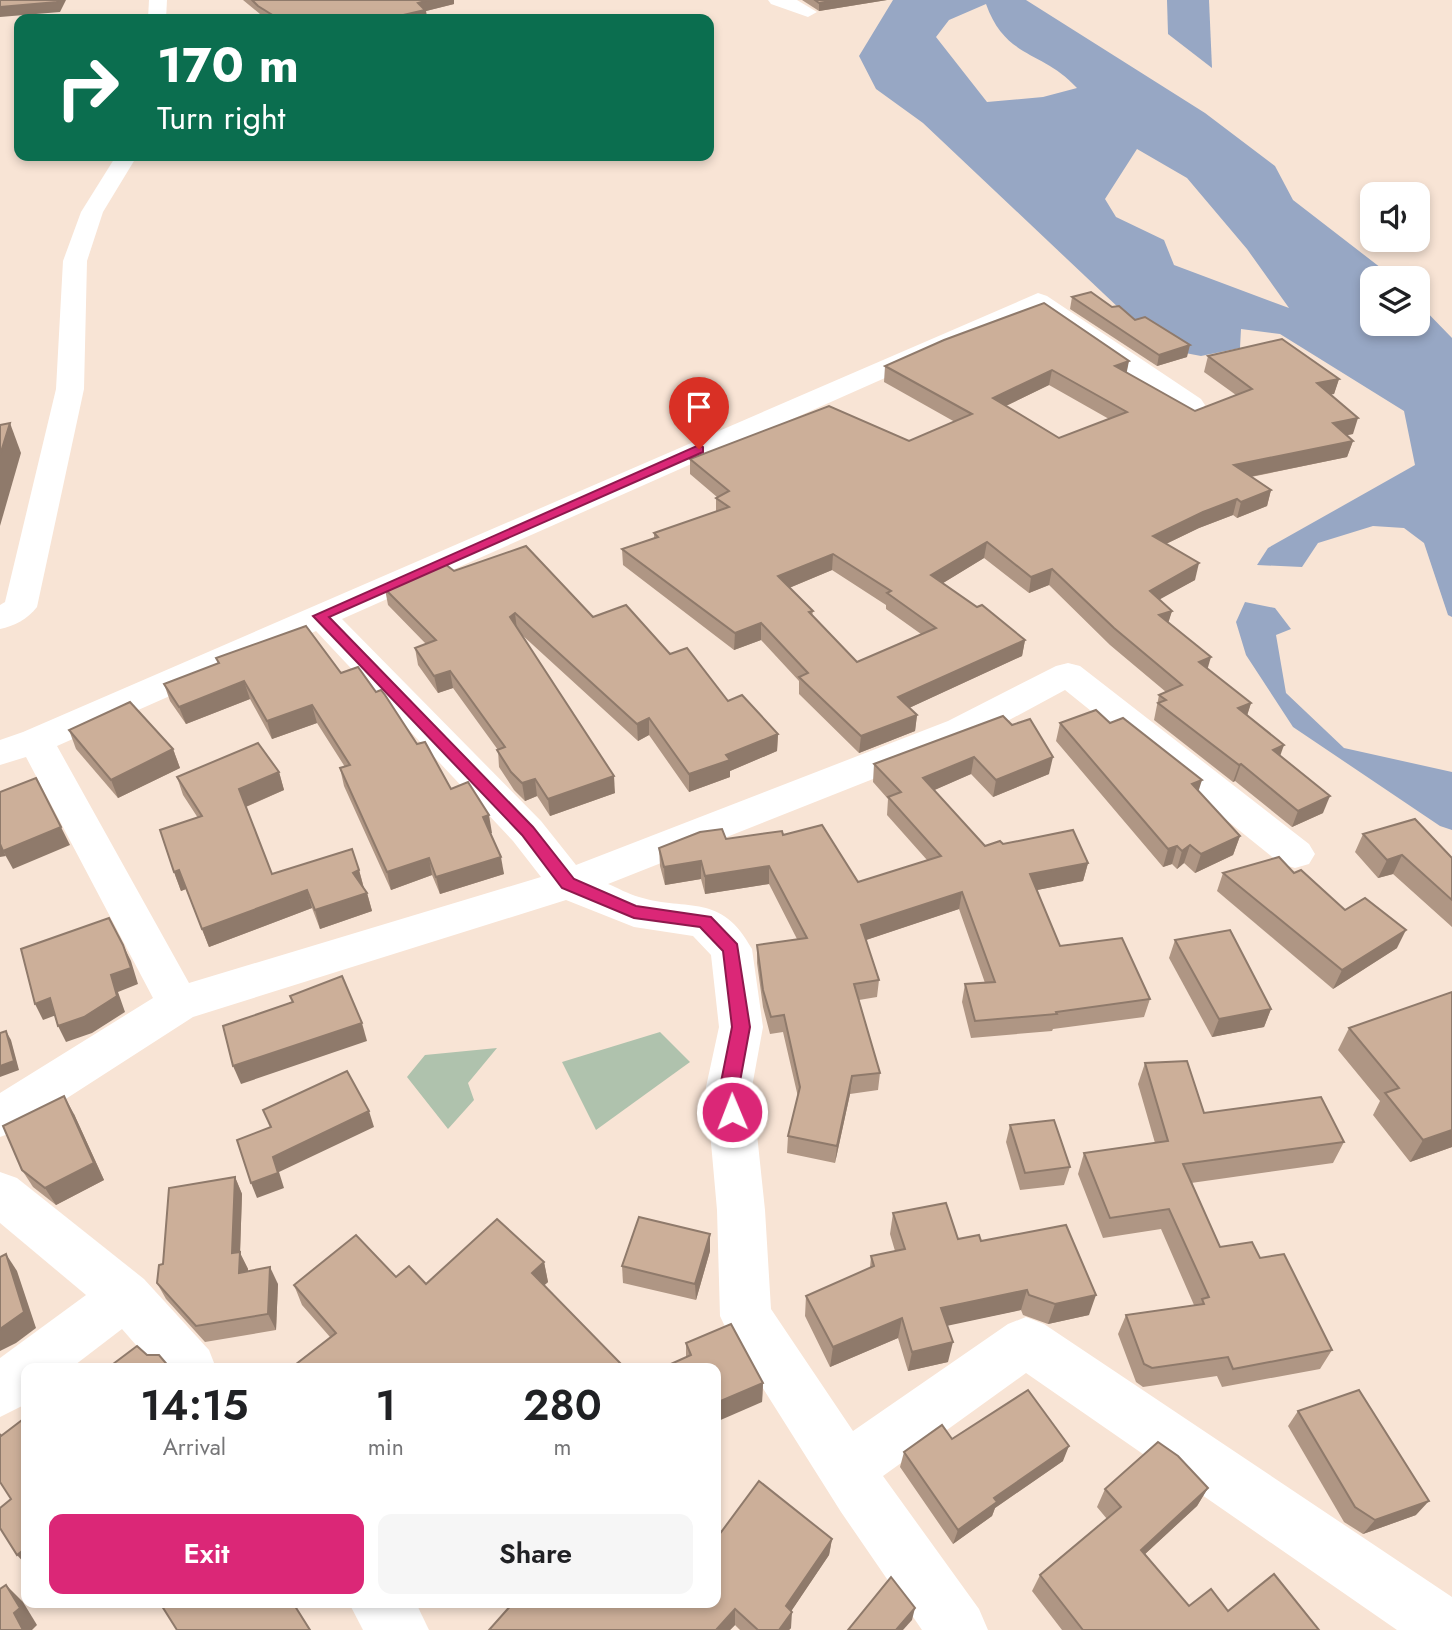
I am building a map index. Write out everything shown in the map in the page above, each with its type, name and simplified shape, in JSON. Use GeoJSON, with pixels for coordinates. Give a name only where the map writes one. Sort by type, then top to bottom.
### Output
{"type":"FeatureCollection","features":[{"type":"Feature","properties":{"kind":"street"},"geometry":{"type":"LineString","coordinates":[[777,0],[786,1],[808,12]]}},
{"type":"Feature","properties":{"kind":"street"},"geometry":{"type":"LineString","coordinates":[[0,618],[20,607],[70,389],[75,261],[92,212],[123,161]]}},
{"type":"Feature","properties":{"kind":"street"},"geometry":{"type":"LineString","coordinates":[[178,1004],[18,747],[1038,301],[1191,405]]}},
{"type":"Feature","properties":{"kind":"street"},"geometry":{"type":"LineString","coordinates":[[320,616],[527,831],[568,884],[634,912],[705,922],[731,949],[741,1027],[729,1087],[741,1210],[746,1317],[957,1630]]}},
{"type":"Feature","properties":{"kind":"street"},"geometry":{"type":"LineString","coordinates":[[0,1117],[178,1004],[568,884],[961,730],[1068,674],[1295,855]]}},
{"type":"Feature","properties":{"kind":"street"},"geometry":{"type":"LineString","coordinates":[[0,1193],[126,1296],[186,1363]]}},
{"type":"Feature","properties":{"kind":"street"},"geometry":{"type":"LineString","coordinates":[[37,1363],[126,1296]]}},
{"type":"Feature","properties":{"kind":"street"},"geometry":{"type":"LineString","coordinates":[[846,1469],[1026,1342],[1449,1630]]}},
{"type":"Feature","properties":{"kind":"street"},"geometry":{"type":"LineString","coordinates":[[0,1391],[21,1375]]}},
{"type":"Feature","properties":{"kind":"street"},"geometry":{"type":"LineString","coordinates":[[383,1608],[400,1630]]}},
{"type":"Feature","properties":{"kind":"green space"},"geometry":{"type":"Polygon","coordinates":[[[660,1032],[690,1062],[596,1130],[562,1062],[660,1032]]]}},
{"type":"Feature","properties":{"kind":"green space"},"geometry":{"type":"Polygon","coordinates":[[[497,1048],[468,1083],[474,1100],[448,1129],[407,1077],[425,1055],[497,1048]]]}},
{"type":"Feature","properties":{"kind":"water"},"geometry":{"type":"Polygon","coordinates":[[[893,0],[1026,0],[1205,113],[1275,166],[1293,200],[1378,266],[1360,266],[1360,336],[1430,336],[1430,315],[1452,338],[1452,617],[1448,615],[1424,543],[1404,528],[1373,526],[1318,543],[1302,567],[1257,565],[1268,548],[1415,465],[1404,411],[1280,334],[1241,329],[1240,348],[1201,356],[1180,352],[1121,310],[923,123],[876,89],[859,56],[893,0]],[[986,4],[949,20],[936,37],[987,102],[1043,97],[1077,88],[1064,76],[1015,45],[994,22],[986,4]],[[1137,149],[1105,199],[1116,217],[1164,240],[1174,265],[1289,308],[1247,249],[1187,178],[1137,149]]]}},
{"type":"Feature","properties":{"kind":"water"},"geometry":{"type":"Polygon","coordinates":[[[1167,0],[1209,0],[1212,68],[1168,34],[1167,0]]]}},
{"type":"Feature","properties":{"kind":"water"},"geometry":{"type":"Polygon","coordinates":[[[1245,602],[1275,608],[1291,629],[1276,635],[1286,693],[1344,748],[1452,772],[1452,830],[1440,826],[1293,727],[1246,655],[1236,622],[1245,602]]]}},
{"type":"Feature","properties":{"kind":"building"},"geometry":{"type":"Polygon","coordinates":[[[0,0],[58,0],[0,7],[0,0]]]}},
{"type":"Feature","properties":{"kind":"building"},"geometry":{"type":"Polygon","coordinates":[[[252,0],[429,0],[418,3],[425,10],[408,14],[271,14],[252,0]]]}},
{"type":"Feature","properties":{"kind":"building"},"geometry":{"type":"Polygon","coordinates":[[[815,0],[836,0],[819,3],[815,0]]]}},
{"type":"Feature","properties":{"kind":"building"},"geometry":{"type":"Polygon","coordinates":[[[1091,292],[1112,307],[1119,306],[1135,320],[1145,317],[1190,345],[1159,355],[1072,297],[1091,292]]]}},
{"type":"Feature","properties":{"kind":"building"},"geometry":{"type":"Polygon","coordinates":[[[1044,303],[1129,361],[1115,366],[1195,411],[1252,389],[1208,356],[1282,339],[1339,379],[1317,383],[1358,418],[1333,423],[1353,441],[1234,465],[1271,490],[1241,502],[1237,499],[1203,512],[1153,536],[1199,563],[1150,591],[1172,611],[1159,615],[1211,657],[1199,662],[1251,703],[1238,708],[1284,745],[1273,750],[1330,796],[1298,811],[1241,764],[1158,703],[1166,700],[1159,695],[1182,685],[1114,628],[1052,569],[1031,577],[987,542],[931,575],[977,607],[982,605],[1025,640],[898,697],[917,715],[861,736],[799,677],[808,673],[761,623],[735,633],[622,549],[658,537],[654,533],[729,507],[716,498],[729,491],[690,459],[829,406],[909,441],[972,414],[885,366],[944,340],[1044,303]],[[1052,370],[993,398],[1059,438],[1127,412],[1052,370]],[[833,554],[778,576],[857,662],[936,628],[887,593],[891,591],[833,554]]]}},
{"type":"Feature","properties":{"kind":"building"},"geometry":{"type":"Polygon","coordinates":[[[10,423],[0,455],[0,425],[10,423]]]}},
{"type":"Feature","properties":{"kind":"building"},"geometry":{"type":"Polygon","coordinates":[[[526,546],[593,617],[626,605],[670,654],[687,648],[728,701],[742,695],[778,734],[726,755],[730,760],[689,774],[649,718],[637,724],[515,613],[510,617],[614,776],[548,799],[535,779],[522,783],[511,772],[497,750],[505,747],[450,671],[434,676],[415,648],[436,640],[385,589],[445,564],[454,571],[526,546]]]}},
{"type":"Feature","properties":{"kind":"building"},"geometry":{"type":"Polygon","coordinates":[[[306,626],[341,673],[358,667],[376,692],[381,690],[417,744],[425,742],[451,789],[468,782],[489,815],[483,817],[501,857],[436,877],[429,858],[387,872],[340,768],[350,765],[312,705],[267,721],[244,681],[179,707],[164,684],[219,663],[216,658],[306,626]]]}},
{"type":"Feature","properties":{"kind":"building"},"geometry":{"type":"Polygon","coordinates":[[[130,702],[173,749],[111,780],[69,730],[130,702]]]}},
{"type":"Feature","properties":{"kind":"building"},"geometry":{"type":"Polygon","coordinates":[[[1096,710],[1110,723],[1123,718],[1202,780],[1192,784],[1240,836],[1201,854],[1190,845],[1182,851],[1177,846],[1168,849],[1060,723],[1096,710]]]}},
{"type":"Feature","properties":{"kind":"building"},"geometry":{"type":"Polygon","coordinates":[[[1003,716],[1012,725],[1030,719],[1053,757],[996,780],[974,757],[923,778],[985,846],[1000,841],[1003,844],[1073,830],[1088,863],[1030,874],[1060,946],[1122,938],[1150,999],[1056,1012],[1057,1014],[975,1021],[965,984],[995,982],[962,892],[861,925],[879,980],[854,984],[880,1073],[852,1076],[837,1146],[788,1136],[800,1087],[784,1015],[771,1017],[763,990],[757,945],[807,938],[769,866],[705,876],[701,861],[664,867],[659,848],[700,832],[722,829],[726,839],[782,831],[783,835],[822,825],[858,882],[941,856],[888,797],[901,792],[874,764],[1003,716]]]}},
{"type":"Feature","properties":{"kind":"building"},"geometry":{"type":"Polygon","coordinates":[[[258,743],[279,772],[239,789],[272,874],[352,849],[359,870],[353,873],[367,893],[315,910],[307,890],[202,929],[179,870],[174,872],[160,830],[202,816],[177,777],[258,743]]]}},
{"type":"Feature","properties":{"kind":"building"},"geometry":{"type":"Polygon","coordinates":[[[36,778],[61,827],[3,851],[0,844],[0,792],[36,778]]]}},
{"type":"Feature","properties":{"kind":"building"},"geometry":{"type":"Polygon","coordinates":[[[1415,819],[1452,858],[1452,900],[1402,855],[1387,860],[1363,834],[1415,819]]]}},
{"type":"Feature","properties":{"kind":"building"},"geometry":{"type":"Polygon","coordinates":[[[1279,857],[1294,873],[1301,870],[1345,910],[1365,898],[1406,930],[1342,970],[1223,873],[1279,857]]]}},
{"type":"Feature","properties":{"kind":"building"},"geometry":{"type":"Polygon","coordinates":[[[109,918],[131,968],[111,975],[117,996],[84,1017],[58,1026],[50,998],[35,1004],[21,949],[109,918]]]}},
{"type":"Feature","properties":{"kind":"building"},"geometry":{"type":"Polygon","coordinates":[[[1230,930],[1271,1009],[1219,1019],[1175,940],[1230,930]]]}},
{"type":"Feature","properties":{"kind":"building"},"geometry":{"type":"Polygon","coordinates":[[[342,976],[362,1023],[233,1066],[223,1026],[293,1002],[290,996],[342,976]]]}},
{"type":"Feature","properties":{"kind":"building"},"geometry":{"type":"Polygon","coordinates":[[[1452,992],[1452,1130],[1423,1140],[1385,1093],[1399,1088],[1349,1028],[1452,992]]]}},
{"type":"Feature","properties":{"kind":"building"},"geometry":{"type":"Polygon","coordinates":[[[6,1031],[14,1061],[0,1066],[0,1033],[6,1031]]]}},
{"type":"Feature","properties":{"kind":"building"},"geometry":{"type":"Polygon","coordinates":[[[1187,1061],[1204,1113],[1321,1097],[1344,1142],[1183,1164],[1220,1247],[1252,1242],[1260,1258],[1284,1254],[1332,1350],[1233,1369],[1228,1357],[1152,1368],[1144,1364],[1126,1315],[1204,1304],[1202,1299],[1209,1297],[1169,1209],[1110,1218],[1084,1153],[1168,1141],[1145,1063],[1187,1061]]]}},
{"type":"Feature","properties":{"kind":"building"},"geometry":{"type":"Polygon","coordinates":[[[347,1071],[369,1111],[273,1157],[278,1173],[251,1183],[237,1140],[271,1127],[263,1110],[347,1071]]]}},
{"type":"Feature","properties":{"kind":"building"},"geometry":{"type":"Polygon","coordinates":[[[64,1096],[94,1163],[45,1188],[22,1170],[3,1126],[64,1096]]]}},
{"type":"Feature","properties":{"kind":"building"},"geometry":{"type":"Polygon","coordinates":[[[1054,1120],[1070,1167],[1025,1173],[1010,1125],[1054,1120]]]}},
{"type":"Feature","properties":{"kind":"building"},"geometry":{"type":"Polygon","coordinates":[[[235,1177],[232,1253],[240,1252],[239,1273],[270,1267],[268,1314],[196,1326],[157,1283],[159,1265],[163,1264],[169,1188],[235,1177]]]}},
{"type":"Feature","properties":{"kind":"building"},"geometry":{"type":"Polygon","coordinates":[[[946,1203],[958,1239],[979,1235],[981,1241],[1066,1225],[1096,1295],[1055,1304],[1029,1295],[1027,1290],[941,1308],[953,1342],[912,1352],[902,1318],[833,1347],[806,1296],[874,1266],[871,1256],[905,1249],[893,1213],[946,1203]]]}},
{"type":"Feature","properties":{"kind":"building"},"geometry":{"type":"Polygon","coordinates":[[[639,1217],[710,1234],[695,1284],[622,1266],[639,1217]]]}},
{"type":"Feature","properties":{"kind":"building"},"geometry":{"type":"Polygon","coordinates":[[[497,1219],[544,1262],[532,1273],[620,1363],[297,1363],[336,1333],[294,1285],[356,1235],[396,1277],[409,1266],[426,1284],[497,1219]]]}},
{"type":"Feature","properties":{"kind":"building"},"geometry":{"type":"Polygon","coordinates":[[[6,1254],[24,1312],[0,1329],[0,1257],[6,1254]]]}},
{"type":"Feature","properties":{"kind":"building"},"geometry":{"type":"Polygon","coordinates":[[[731,1324],[763,1383],[721,1401],[721,1363],[673,1363],[691,1355],[686,1343],[731,1324]]]}},
{"type":"Feature","properties":{"kind":"building"},"geometry":{"type":"Polygon","coordinates":[[[137,1346],[147,1355],[159,1355],[166,1363],[114,1363],[137,1346]]]}},
{"type":"Feature","properties":{"kind":"building"},"geometry":{"type":"Polygon","coordinates":[[[1028,1390],[1069,1446],[994,1498],[997,1502],[958,1530],[904,1452],[942,1425],[952,1439],[1028,1390]]]}},
{"type":"Feature","properties":{"kind":"building"},"geometry":{"type":"Polygon","coordinates":[[[1359,1390],[1429,1501],[1375,1520],[1355,1507],[1298,1411],[1359,1390]]]}},
{"type":"Feature","properties":{"kind":"building"},"geometry":{"type":"Polygon","coordinates":[[[21,1421],[21,1552],[17,1555],[0,1528],[0,1508],[11,1499],[0,1482],[0,1434],[1,1436],[21,1421]]]}},
{"type":"Feature","properties":{"kind":"building"},"geometry":{"type":"Polygon","coordinates":[[[1158,1442],[1178,1456],[1208,1488],[1141,1550],[1189,1606],[1211,1589],[1228,1611],[1274,1574],[1319,1630],[1083,1630],[1040,1575],[1121,1507],[1105,1489],[1158,1442]]]}},
{"type":"Feature","properties":{"kind":"building"},"geometry":{"type":"Polygon","coordinates":[[[759,1481],[832,1539],[786,1606],[792,1612],[779,1630],[758,1630],[735,1609],[716,1630],[489,1630],[509,1608],[721,1608],[721,1532],[759,1481]]]}},
{"type":"Feature","properties":{"kind":"building"},"geometry":{"type":"Polygon","coordinates":[[[891,1577],[915,1608],[896,1630],[848,1630],[891,1577]]]}},
{"type":"Feature","properties":{"kind":"building"},"geometry":{"type":"Polygon","coordinates":[[[6,1585],[20,1608],[14,1613],[23,1630],[0,1630],[0,1589],[6,1585]]]}},
{"type":"Feature","properties":{"kind":"building"},"geometry":{"type":"Polygon","coordinates":[[[163,1608],[296,1608],[310,1630],[177,1630],[163,1608]]]}},
{"type":"Feature","properties":{"kind":"route"},"geometry":{"type":"LineString","coordinates":[[699,449],[320,616],[527,831],[568,884],[634,912],[705,922],[731,949],[741,1027],[729,1087],[732,1112]]}}]}
